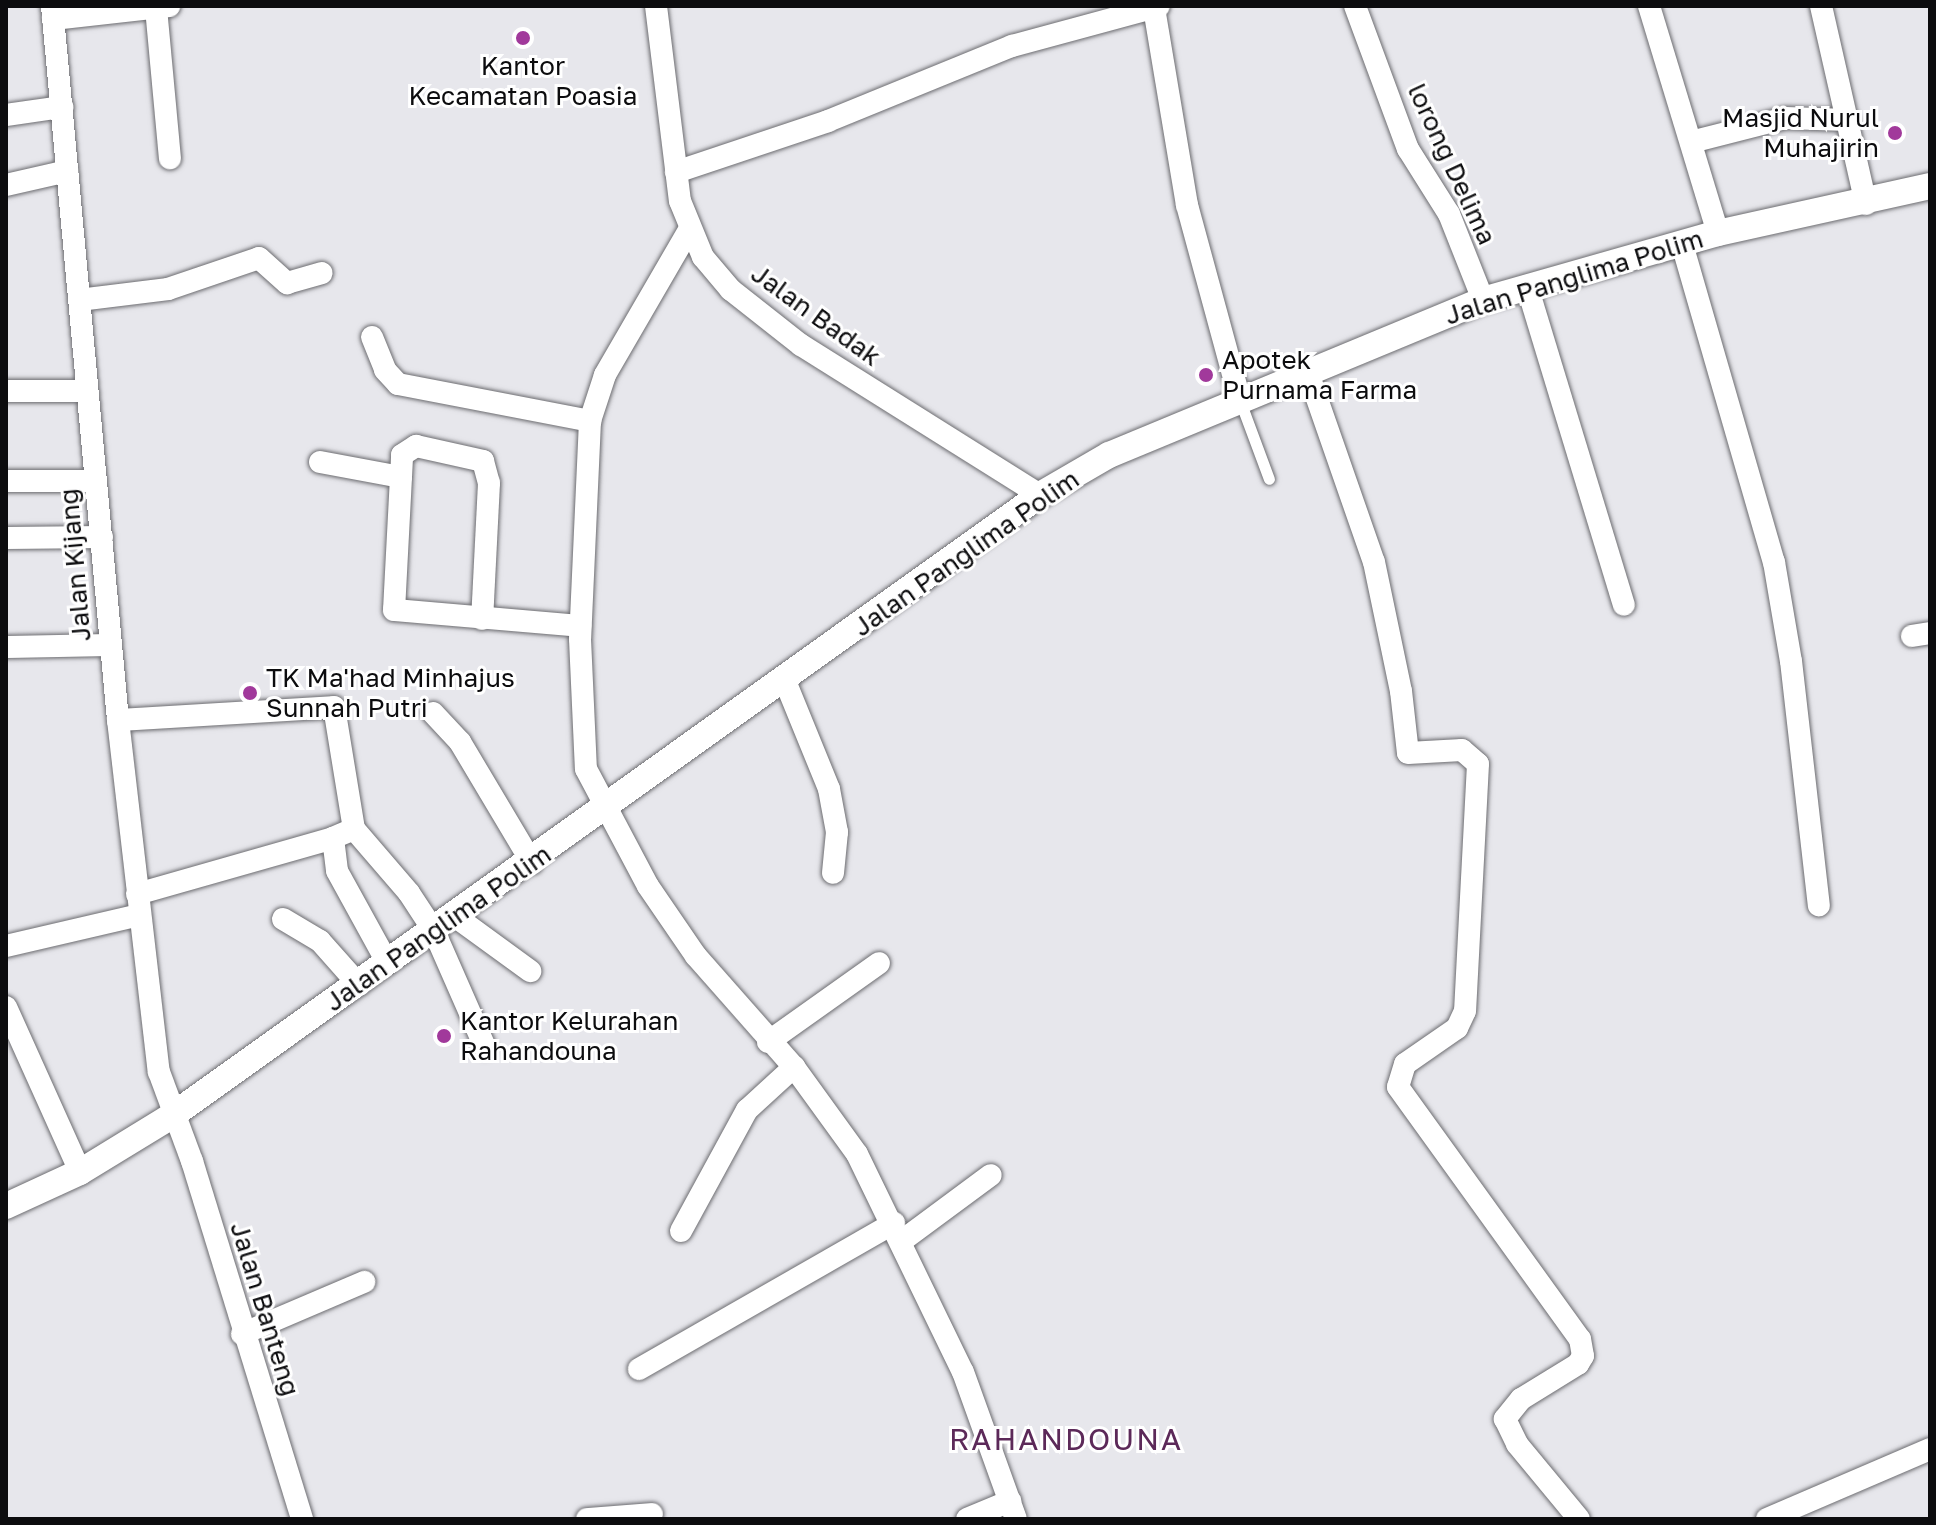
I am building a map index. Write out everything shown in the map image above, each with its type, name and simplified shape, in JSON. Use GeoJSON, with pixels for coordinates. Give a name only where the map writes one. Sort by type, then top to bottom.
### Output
{"type":"FeatureCollection","features":[{"type":"Feature","properties":{"kind":"street","name":"Jalan Badak"},"geometry":{"type":"LineString","coordinates":[[656,6],[676,172],[689,230],[731,290],[801,345],[1040,495]]}},
{"type":"Feature","properties":{"kind":"street","name":"lorong Delima"},"geometry":{"type":"LineString","coordinates":[[1355,6],[1408,149],[1449,214],[1483,300]]}},
{"type":"Feature","properties":{"kind":"street"},"geometry":{"type":"LineString","coordinates":[[1649,6],[1718,233]]}},
{"type":"Feature","properties":{"kind":"street"},"geometry":{"type":"LineString","coordinates":[[1821,6],[1866,204]]}},
{"type":"Feature","properties":{"kind":"street"},"geometry":{"type":"LineString","coordinates":[[52,12],[163,7],[170,158]]}},
{"type":"Feature","properties":{"kind":"street"},"geometry":{"type":"LineString","coordinates":[[676,172],[828,121],[1012,46],[1156,7],[1187,205],[1240,400]]}},
{"type":"Feature","properties":{"kind":"street","name":"Jalan Kijang"},"geometry":{"type":"LineString","coordinates":[[52,12],[138,905],[159,1072],[173,1115]]}},
{"type":"Feature","properties":{"kind":"street"},"geometry":{"type":"LineString","coordinates":[[6,115],[62,107]]}},
{"type":"Feature","properties":{"kind":"street"},"geometry":{"type":"LineString","coordinates":[[1691,142],[1785,118],[1849,120]]}},
{"type":"Feature","properties":{"kind":"street"},"geometry":{"type":"LineString","coordinates":[[6,185],[67,171]]}},
{"type":"Feature","properties":{"kind":"street","name":"Jalan Panglima Polim"},"geometry":{"type":"LineString","coordinates":[[6,1206],[80,1172],[173,1115],[532,863],[1040,495],[1109,455],[1307,370],[1483,300],[1718,233],[1866,204],[1930,186]]}},
{"type":"Feature","properties":{"kind":"street"},"geometry":{"type":"LineString","coordinates":[[689,230],[605,375],[590,421],[580,626],[581,749],[607,808],[648,886],[680,933],[768,1042],[794,1067],[857,1154],[899,1232],[963,1372],[1013,1510],[967,1519]]}},
{"type":"Feature","properties":{"kind":"street"},"geometry":{"type":"LineString","coordinates":[[1682,244],[1774,562],[1791,661],[1819,905]]}},
{"type":"Feature","properties":{"kind":"street"},"geometry":{"type":"LineString","coordinates":[[79,300],[168,289],[259,258],[287,283],[322,273]]}},
{"type":"Feature","properties":{"kind":"street"},"geometry":{"type":"LineString","coordinates":[[1527,286],[1624,605]]}},
{"type":"Feature","properties":{"kind":"street"},"geometry":{"type":"LineString","coordinates":[[372,337],[385,370],[398,384],[590,421]]}},
{"type":"Feature","properties":{"kind":"street"},"geometry":{"type":"LineString","coordinates":[[1307,370],[1374,562],[1401,691],[1408,753],[1462,750],[1471,752],[1478,764],[1465,1011],[1457,1028],[1405,1064],[1398,1087],[1580,1339],[1583,1356],[1578,1364],[1521,1399],[1507,1410],[1505,1419],[1517,1444],[1579,1519]]}},
{"type":"Feature","properties":{"kind":"street"},"geometry":{"type":"LineString","coordinates":[[6,391],[87,391]]}},
{"type":"Feature","properties":{"kind":"street"},"geometry":{"type":"LineString","coordinates":[[482,619],[489,483],[483,461],[416,446],[402,455],[394,610],[482,619],[580,626]]}},
{"type":"Feature","properties":{"kind":"street"},"geometry":{"type":"LineString","coordinates":[[320,462],[401,477]]}},
{"type":"Feature","properties":{"kind":"street"},"geometry":{"type":"LineString","coordinates":[[6,481],[96,481]]}},
{"type":"Feature","properties":{"kind":"street"},"geometry":{"type":"LineString","coordinates":[[6,538],[102,537]]}},
{"type":"Feature","properties":{"kind":"street"},"geometry":{"type":"LineString","coordinates":[[6,647],[111,645]]}},
{"type":"Feature","properties":{"kind":"street"},"geometry":{"type":"LineString","coordinates":[[785,681],[829,789],[837,832],[833,873]]}},
{"type":"Feature","properties":{"kind":"street"},"geometry":{"type":"LineString","coordinates":[[118,720],[329,704],[336,711],[344,833],[343,885],[387,962]]}},
{"type":"Feature","properties":{"kind":"street"},"geometry":{"type":"LineString","coordinates":[[433,713],[460,742],[532,863]]}},
{"type":"Feature","properties":{"kind":"street"},"geometry":{"type":"LineString","coordinates":[[6,946],[138,905],[344,833]]}},
{"type":"Feature","properties":{"kind":"street"},"geometry":{"type":"LineString","coordinates":[[344,833],[445,924],[530,971]]}},
{"type":"Feature","properties":{"kind":"street"},"geometry":{"type":"LineString","coordinates":[[283,919],[320,941],[359,985]]}},
{"type":"Feature","properties":{"kind":"street"},"geometry":{"type":"LineString","coordinates":[[445,924],[485,1047]]}},
{"type":"Feature","properties":{"kind":"street"},"geometry":{"type":"LineString","coordinates":[[768,1042],[879,963]]}},
{"type":"Feature","properties":{"kind":"street"},"geometry":{"type":"LineString","coordinates":[[6,1007],[80,1172]]}},
{"type":"Feature","properties":{"kind":"street"},"geometry":{"type":"LineString","coordinates":[[681,1231],[747,1110],[794,1067]]}},
{"type":"Feature","properties":{"kind":"street","name":"Jalan Banteng"},"geometry":{"type":"LineString","coordinates":[[173,1115],[192,1161],[242,1334],[302,1519]]}},
{"type":"Feature","properties":{"kind":"street"},"geometry":{"type":"LineString","coordinates":[[639,1369],[899,1232],[991,1175]]}},
{"type":"Feature","properties":{"kind":"street"},"geometry":{"type":"LineString","coordinates":[[242,1334],[364,1282]]}},
{"type":"Feature","properties":{"kind":"street"},"geometry":{"type":"LineString","coordinates":[[1767,1519],[1930,1449]]}},
{"type":"Feature","properties":{"kind":"street"},"geometry":{"type":"LineString","coordinates":[[587,1519],[652,1514]]}},
{"type":"Feature","properties":{"kind":"lane"},"geometry":{"type":"LineString","coordinates":[[1240,400],[1269,479]]}},
{"type":"Feature","properties":{"kind":"place","name":"Kantor Kecamatan Poasia"},"geometry":{"type":"Point","coordinates":[523,38]}},
{"type":"Feature","properties":{"kind":"place","name":"Masjid Nurul Muhajirin"},"geometry":{"type":"Point","coordinates":[1895,133]}},
{"type":"Feature","properties":{"kind":"place","name":"Apotek Purnama Farma"},"geometry":{"type":"Point","coordinates":[1206,375]}},
{"type":"Feature","properties":{"kind":"place","name":"TK Ma'had Minhajus Sunnah Putri"},"geometry":{"type":"Point","coordinates":[250,693]}},
{"type":"Feature","properties":{"kind":"place","name":"Kantor Kelurahan Rahandouna"},"geometry":{"type":"Point","coordinates":[444,1036]}},
{"type":"Feature","properties":{"kind":"district","name":"RAHANDOUNA"},"geometry":{"type":"Point","coordinates":[1066,1439]}}]}
